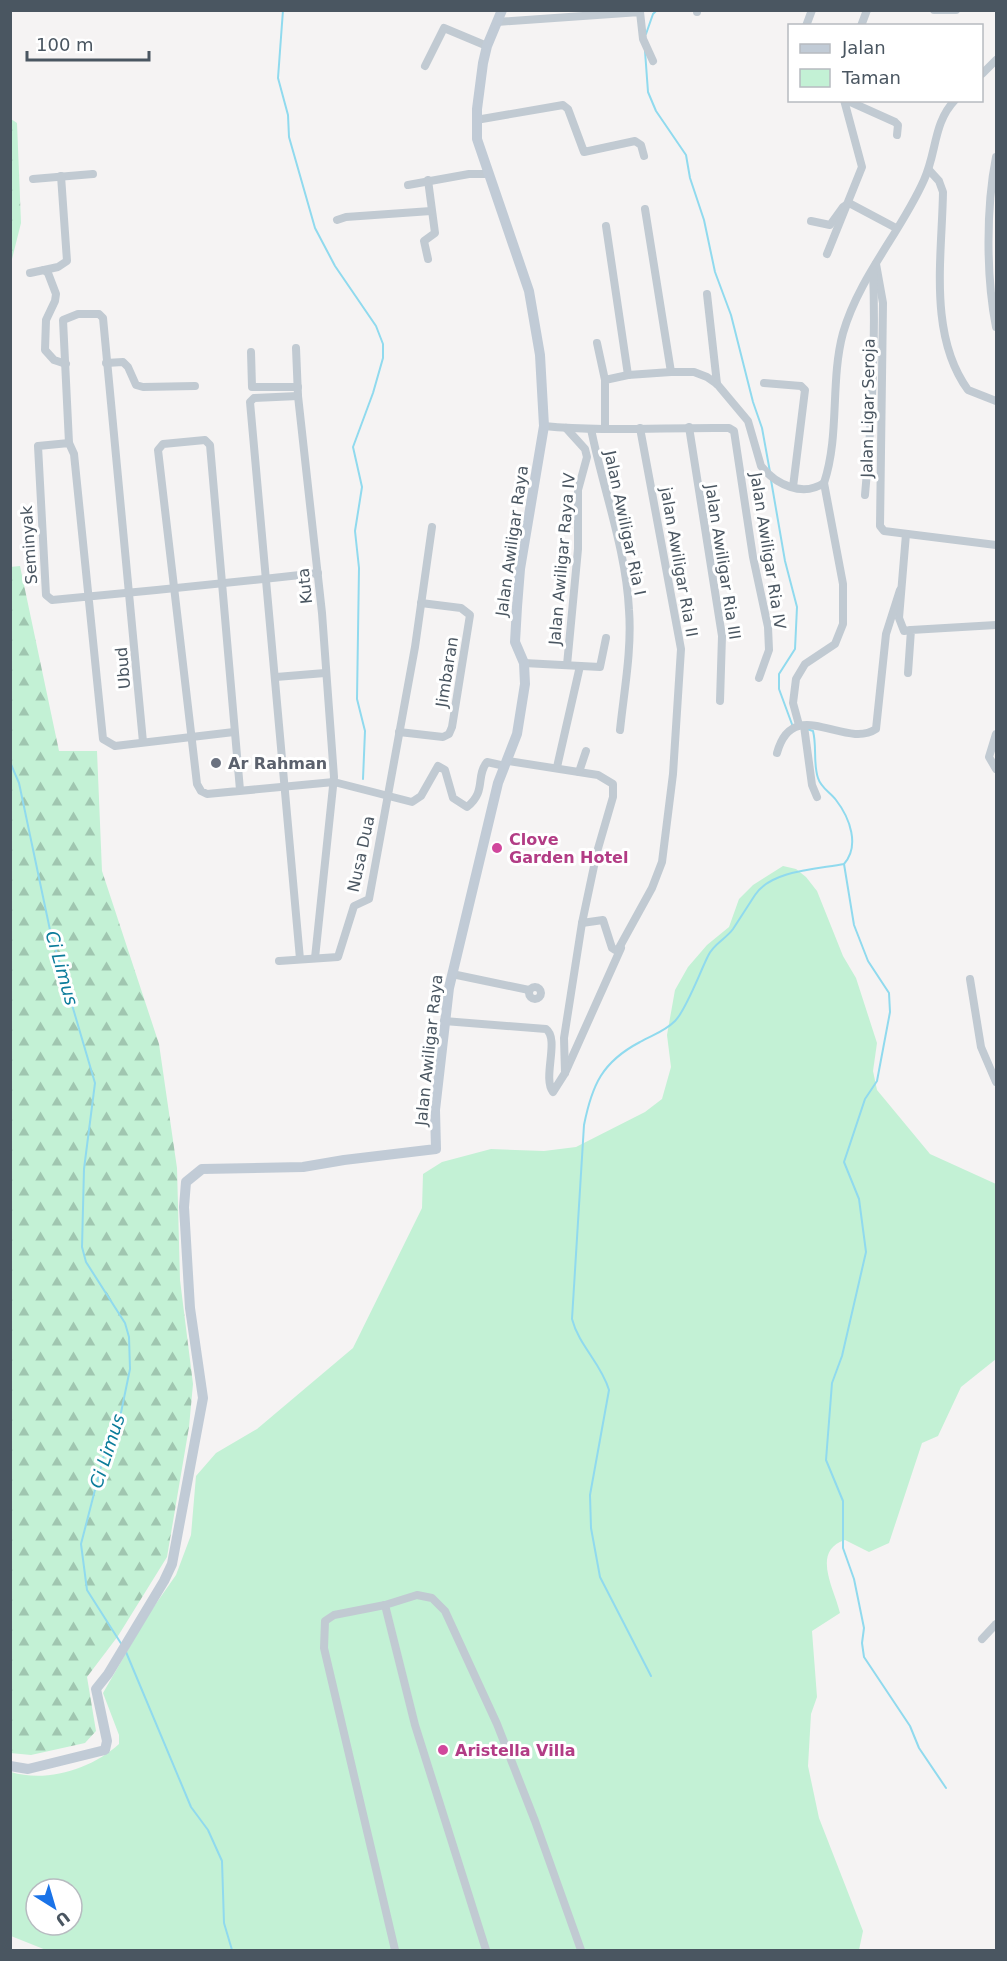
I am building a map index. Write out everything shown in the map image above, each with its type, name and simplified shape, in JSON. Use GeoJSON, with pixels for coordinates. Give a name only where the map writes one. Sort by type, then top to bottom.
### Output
{"type":"FeatureCollection","features":[{"type":"Feature","properties":{"kind":"street","name":"Jalan Awiligar Raya"},"geometry":{"type":"LineString","coordinates":[[10,1766],[28,1769],[105,1749],[107,1741],[96,1689],[108,1674],[165,1581],[171,1564],[203,1398],[190,1308],[184,1208],[186,1182],[190,1176],[205,1169],[303,1167],[436,1149],[435,1110],[444,1021],[453,974],[498,783],[507,763],[520,719],[525,684],[524,663],[515,642],[518,597],[544,426],[540,355],[529,291],[477,139],[476,120],[487,46],[502,10]]}},
{"type":"Feature","properties":{"kind":"street"},"geometry":{"type":"LineString","coordinates":[[934,10],[956,11]]}},
{"type":"Feature","properties":{"kind":"street"},"geometry":{"type":"LineString","coordinates":[[497,22],[640,12],[643,39],[653,61]]}},
{"type":"Feature","properties":{"kind":"street"},"geometry":{"type":"LineString","coordinates":[[425,66],[444,27],[487,46]]}},
{"type":"Feature","properties":{"kind":"street"},"geometry":{"type":"LineString","coordinates":[[983,72],[996,60]]}},
{"type":"Feature","properties":{"kind":"street"},"geometry":{"type":"LineString","coordinates":[[827,255],[862,167],[846,102]]}},
{"type":"Feature","properties":{"kind":"street"},"geometry":{"type":"LineString","coordinates":[[850,102],[895,122],[898,125],[897,135]]}},
{"type":"Feature","properties":{"kind":"street"},"geometry":{"type":"LineString","coordinates":[[817,797],[812,784],[802,725],[793,703],[796,679],[806,664],[835,644],[843,624],[843,584],[824,483],[843,335],[874,266],[915,199],[929,170],[939,123],[953,102]]}},
{"type":"Feature","properties":{"kind":"street"},"geometry":{"type":"LineString","coordinates":[[476,120],[563,105],[568,109],[584,152],[635,141],[641,145],[644,156]]}},
{"type":"Feature","properties":{"kind":"street"},"geometry":{"type":"LineString","coordinates":[[996,157],[991,203],[990,273],[996,327]]}},
{"type":"Feature","properties":{"kind":"street"},"geometry":{"type":"LineString","coordinates":[[929,170],[939,181],[943,192],[940,279],[943,327],[953,361],[968,390],[996,401]]}},
{"type":"Feature","properties":{"kind":"street"},"geometry":{"type":"LineString","coordinates":[[33,179],[93,174]]}},
{"type":"Feature","properties":{"kind":"street"},"geometry":{"type":"LineString","coordinates":[[408,185],[428,180],[488,174]]}},
{"type":"Feature","properties":{"kind":"street"},"geometry":{"type":"LineString","coordinates":[[30,273],[58,267],[67,261],[61,176]]}},
{"type":"Feature","properties":{"kind":"street"},"geometry":{"type":"LineString","coordinates":[[428,180],[435,233],[424,241],[428,259]]}},
{"type":"Feature","properties":{"kind":"street"},"geometry":{"type":"LineString","coordinates":[[811,220],[830,225],[843,207],[849,203]]}},
{"type":"Feature","properties":{"kind":"street"},"geometry":{"type":"LineString","coordinates":[[849,203],[896,228]]}},
{"type":"Feature","properties":{"kind":"street"},"geometry":{"type":"LineString","coordinates":[[645,209],[671,372]]}},
{"type":"Feature","properties":{"kind":"street"},"geometry":{"type":"LineString","coordinates":[[337,220],[346,217],[431,211]]}},
{"type":"Feature","properties":{"kind":"street"},"geometry":{"type":"LineString","coordinates":[[606,226],[628,375]]}},
{"type":"Feature","properties":{"kind":"street"},"geometry":{"type":"LineString","coordinates":[[866,495],[874,382],[874,266]]}},
{"type":"Feature","properties":{"kind":"street","name":"Jalan Ligar Seroja"},"geometry":{"type":"LineString","coordinates":[[874,266],[883,303],[879,517],[884,531],[906,534]]}},
{"type":"Feature","properties":{"kind":"street"},"geometry":{"type":"LineString","coordinates":[[44,270],[48,273],[56,294],[55,302],[46,320],[45,350],[54,360],[66,364]]}},
{"type":"Feature","properties":{"kind":"street"},"geometry":{"type":"LineString","coordinates":[[707,294],[717,384]]}},
{"type":"Feature","properties":{"kind":"street"},"geometry":{"type":"LineString","coordinates":[[87,597],[74,454],[69,443],[66,364],[62,328],[63,320],[70,315],[102,315],[129,592]]}},
{"type":"Feature","properties":{"kind":"street"},"geometry":{"type":"LineString","coordinates":[[597,343],[605,380],[605,429]]}},
{"type":"Feature","properties":{"kind":"street","name":"Kuta"},"geometry":{"type":"LineString","coordinates":[[296,348],[298,396],[318,573],[334,782]]}},
{"type":"Feature","properties":{"kind":"street"},"geometry":{"type":"LineString","coordinates":[[251,352],[252,387],[298,387]]}},
{"type":"Feature","properties":{"kind":"street"},"geometry":{"type":"LineString","coordinates":[[106,363],[123,362],[129,367],[136,385],[142,387],[195,386]]}},
{"type":"Feature","properties":{"kind":"street"},"geometry":{"type":"LineString","coordinates":[[605,380],[628,375],[671,372],[700,373],[717,384],[748,421],[761,466],[775,480],[793,487],[811,490],[824,483]]}},
{"type":"Feature","properties":{"kind":"street"},"geometry":{"type":"LineString","coordinates":[[764,382],[801,386],[805,390],[793,487]]}},
{"type":"Feature","properties":{"kind":"street"},"geometry":{"type":"LineString","coordinates":[[298,396],[254,398],[250,402],[300,959]]}},
{"type":"Feature","properties":{"kind":"street"},"geometry":{"type":"LineString","coordinates":[[544,426],[591,429],[688,427]]}},
{"type":"Feature","properties":{"kind":"street","name":"Jalan Awiligar Ria IV"},"geometry":{"type":"LineString","coordinates":[[688,427],[731,429],[736,434],[753,557],[768,627],[769,650],[759,678]]}},
{"type":"Feature","properties":{"kind":"street","name":"Jalan Awiligar Ria III"},"geometry":{"type":"LineString","coordinates":[[688,427],[722,636],[720,700]]}},
{"type":"Feature","properties":{"kind":"street","name":"Jalan Awiligar Raya IV"},"geometry":{"type":"LineString","coordinates":[[566,428],[585,449],[587,458],[578,490],[578,549],[567,665]]}},
{"type":"Feature","properties":{"kind":"street","name":"jalan Awiligar Ria II"},"geometry":{"type":"LineString","coordinates":[[565,1072],[622,946],[659,874],[669,822],[680,633],[640,428]]}},
{"type":"Feature","properties":{"kind":"street","name":"Jalan Awiligar Ria I"},"geometry":{"type":"LineString","coordinates":[[591,429],[622,563],[629,607],[630,627],[620,730]]}},
{"type":"Feature","properties":{"kind":"street"},"geometry":{"type":"LineString","coordinates":[[240,790],[210,445],[205,440],[163,444],[158,450],[190,735],[197,784],[201,790],[207,794],[334,782],[407,801],[416,800],[421,796],[435,769],[442,766],[453,798],[466,807],[479,793],[484,765],[487,762],[557,767],[604,777],[611,781],[614,788],[582,923],[564,1038],[565,1072],[553,1092],[549,1083],[551,1036],[546,1029],[444,1021]]}},
{"type":"Feature","properties":{"kind":"street","name":"Seminyak"},"geometry":{"type":"LineString","coordinates":[[69,443],[41,444],[36,451],[46,595],[52,600],[318,573]]}},
{"type":"Feature","properties":{"kind":"street"},"geometry":{"type":"LineString","coordinates":[[387,795],[432,527]]}},
{"type":"Feature","properties":{"kind":"street"},"geometry":{"type":"LineString","coordinates":[[996,545],[906,534],[900,590],[901,627],[904,631],[996,625]]}},
{"type":"Feature","properties":{"kind":"street"},"geometry":{"type":"LineString","coordinates":[[777,753],[780,741],[787,733],[802,725],[820,726],[838,732],[871,732],[876,729],[886,634],[900,590]]}},
{"type":"Feature","properties":{"kind":"street","name":"Ubud"},"geometry":{"type":"LineString","coordinates":[[87,597],[101,731],[106,743],[115,746],[143,742],[129,592]]}},
{"type":"Feature","properties":{"kind":"street","name":"Jimbaran"},"geometry":{"type":"LineString","coordinates":[[399,732],[443,736],[449,734],[452,727],[470,615],[461,608],[421,603]]}},
{"type":"Feature","properties":{"kind":"street"},"geometry":{"type":"LineString","coordinates":[[908,673],[911,630]]}},
{"type":"Feature","properties":{"kind":"street"},"geometry":{"type":"LineString","coordinates":[[524,663],[601,666],[606,638]]}},
{"type":"Feature","properties":{"kind":"street"},"geometry":{"type":"LineString","coordinates":[[557,767],[580,666]]}},
{"type":"Feature","properties":{"kind":"street"},"geometry":{"type":"LineString","coordinates":[[276,677],[325,673]]}},
{"type":"Feature","properties":{"kind":"street"},"geometry":{"type":"LineString","coordinates":[[143,742],[190,735],[234,732]]}},
{"type":"Feature","properties":{"kind":"street"},"geometry":{"type":"LineString","coordinates":[[996,734],[989,757],[996,770]]}},
{"type":"Feature","properties":{"kind":"street"},"geometry":{"type":"LineString","coordinates":[[579,772],[586,751]]}},
{"type":"Feature","properties":{"kind":"street","name":"Nusa Dua"},"geometry":{"type":"LineString","coordinates":[[315,958],[334,782]]}},
{"type":"Feature","properties":{"kind":"street","name":"Nusa Dua"},"geometry":{"type":"LineString","coordinates":[[279,961],[338,957],[354,906],[369,899],[387,795]]}},
{"type":"Feature","properties":{"kind":"street"},"geometry":{"type":"LineString","coordinates":[[582,923],[603,920],[614,950],[622,946]]}},
{"type":"Feature","properties":{"kind":"street"},"geometry":{"type":"LineString","coordinates":[[453,974],[529,990]]}},
{"type":"Feature","properties":{"kind":"street"},"geometry":{"type":"LineString","coordinates":[[970,979],[981,1047],[996,1082]]}},
{"type":"Feature","properties":{"kind":"street"},"geometry":{"type":"LineString","coordinates":[[396,1950],[324,1648],[325,1621],[334,1615],[385,1605],[417,1595],[432,1598],[445,1611],[497,1724],[535,1821],[581,1950]]}},
{"type":"Feature","properties":{"kind":"street"},"geometry":{"type":"LineString","coordinates":[[385,1605],[415,1725],[486,1950]]}},
{"type":"Feature","properties":{"kind":"street"},"geometry":{"type":"LineString","coordinates":[[982,1639],[996,1624]]}},
{"type":"Feature","properties":{"kind":"green space"},"geometry":{"type":"Polygon","coordinates":[[[11,119],[17,123],[21,223],[11,263],[11,119]]]}},
{"type":"Feature","properties":{"kind":"green space"},"geometry":{"type":"Polygon","coordinates":[[[20,566],[59,751],[97,751],[102,871],[159,1044],[177,1168],[180,1280],[193,1384],[189,1427],[167,1557],[118,1636],[87,1677],[96,1731],[85,1743],[31,1755],[10,1753],[10,567],[20,566]]]}},
{"type":"Feature","properties":{"kind":"green space"},"geometry":{"type":"Polygon","coordinates":[[[783,866],[796,869],[806,877],[817,891],[843,956],[856,978],[877,1043],[873,1071],[877,1090],[930,1154],[996,1184],[996,1359],[961,1387],[938,1436],[922,1443],[889,1543],[869,1552],[845,1540],[835,1545],[829,1553],[827,1561],[830,1582],[840,1613],[812,1631],[817,1697],[811,1714],[808,1766],[819,1818],[863,1931],[859,1950],[46,1950],[11,1936],[11,1772],[39,1776],[53,1775],[82,1767],[108,1753],[119,1744],[119,1735],[103,1693],[148,1615],[176,1575],[191,1535],[196,1476],[216,1453],[257,1429],[353,1348],[422,1208],[423,1174],[442,1162],[491,1149],[544,1151],[576,1147],[645,1112],[662,1099],[671,1067],[667,1035],[675,990],[688,967],[707,945],[729,927],[739,899],[753,885],[783,866]]]}},
{"type":"Feature","properties":{"kind":"waterway"},"geometry":{"type":"LineString","coordinates":[[283,10],[278,78],[288,115],[289,137],[315,228],[335,266],[376,326],[383,344],[383,358],[373,393],[353,447],[362,487],[355,531],[359,568],[357,699],[365,731],[363,779]]}},
{"type":"Feature","properties":{"kind":"waterway"},"geometry":{"type":"LineString","coordinates":[[646,34],[653,14],[657,10]]}},
{"type":"Feature","properties":{"kind":"waterway"},"geometry":{"type":"LineString","coordinates":[[645,51],[648,92],[656,111],[686,155],[690,178],[704,220],[715,272],[731,315],[753,402],[762,428],[770,472]]}},
{"type":"Feature","properties":{"kind":"waterway"},"geometry":{"type":"LineString","coordinates":[[771,480],[785,561],[797,607],[795,649],[779,674],[779,689],[793,727]]}},
{"type":"Feature","properties":{"kind":"waterway"},"geometry":{"type":"LineString","coordinates":[[651,1676],[600,1577],[591,1528],[590,1495],[609,1390],[601,1371],[575,1329],[572,1319],[584,1125],[595,1086],[601,1076],[616,1058],[675,1021],[688,1000],[710,952],[733,929],[762,887],[772,880],[796,872],[844,864],[849,857],[852,841],[849,823],[841,807],[819,781],[813,731],[807,729]]}},
{"type":"Feature","properties":{"kind":"waterway","name":"Ci Limus"},"geometry":{"type":"LineString","coordinates":[[10,762],[19,783],[50,930],[95,1083],[84,1169],[82,1247],[86,1262],[125,1323],[129,1337],[130,1369],[117,1432],[104,1455],[81,1544],[87,1590],[122,1645]]}},
{"type":"Feature","properties":{"kind":"waterway"},"geometry":{"type":"LineString","coordinates":[[844,864],[854,925],[868,961],[889,993],[890,1012],[877,1081],[865,1099],[844,1162],[859,1199],[866,1252],[842,1356],[832,1383],[826,1460],[843,1501],[843,1548],[854,1579],[864,1628],[862,1643],[864,1657],[910,1726],[919,1748],[946,1788]]}},
{"type":"Feature","properties":{"kind":"waterway","name":"Ci Limus"},"geometry":{"type":"LineString","coordinates":[[126,1652],[191,1807],[208,1830],[222,1861],[224,1923],[232,1950]]}},
{"type":"Feature","properties":{"kind":"place","name":"Ar Rahman"},"geometry":{"type":"Point","coordinates":[216,763]}},
{"type":"Feature","properties":{"kind":"place","name":"Clove Garden Hotel"},"geometry":{"type":"Point","coordinates":[497,848]}},
{"type":"Feature","properties":{"kind":"place","name":"Aristella Villa"},"geometry":{"type":"Point","coordinates":[443,1750]}}]}
